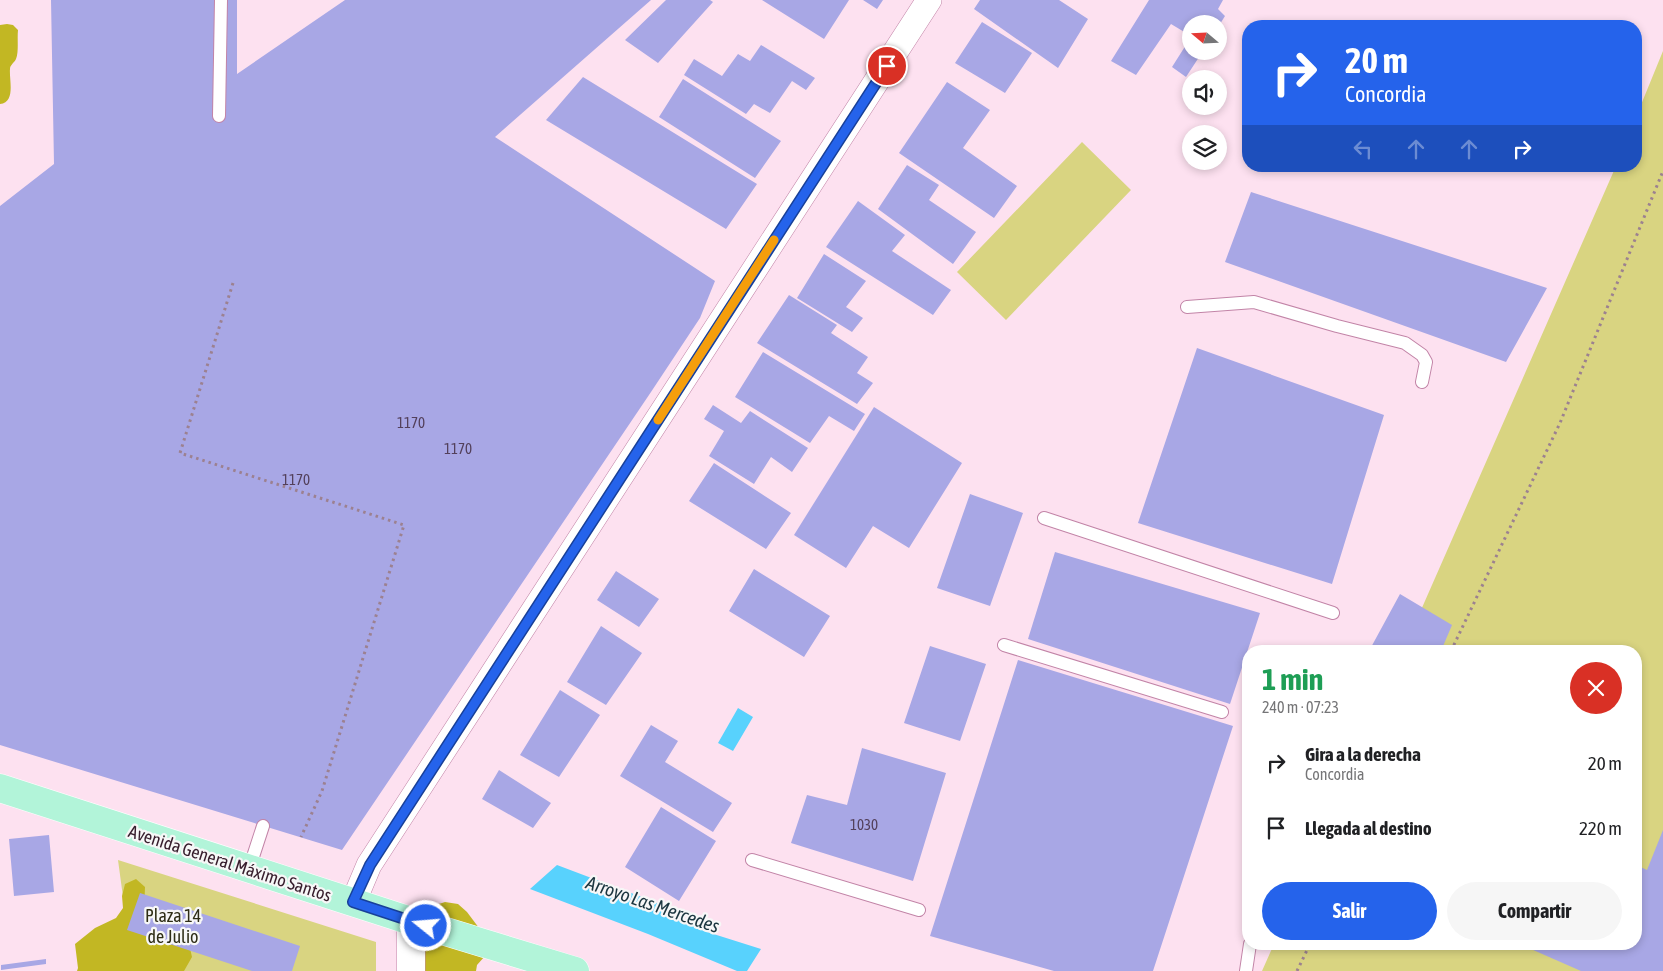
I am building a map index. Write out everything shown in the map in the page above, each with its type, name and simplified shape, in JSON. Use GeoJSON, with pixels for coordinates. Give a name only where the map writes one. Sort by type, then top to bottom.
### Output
{"type":"FeatureCollection","features":[{"type":"Feature","properties":{"kind":"main road","name":"Avenida General Máximo Santos"},"geometry":{"type":"LineString","coordinates":[[0,788],[411,921],[575,971]]}},
{"type":"Feature","properties":{"kind":"street"},"geometry":{"type":"LineString","coordinates":[[353,902],[370,865],[929,0]]}},
{"type":"Feature","properties":{"kind":"street"},"geometry":{"type":"LineString","coordinates":[[411,921],[411,971]]}},
{"type":"Feature","properties":{"kind":"lane"},"geometry":{"type":"LineString","coordinates":[[219,116],[221,0]]}},
{"type":"Feature","properties":{"kind":"lane"},"geometry":{"type":"LineString","coordinates":[[1187,307],[1254,302],[1337,326],[1406,343],[1422,355],[1426,362],[1422,382]]}},
{"type":"Feature","properties":{"kind":"lane"},"geometry":{"type":"LineString","coordinates":[[1044,518],[1333,613]]}},
{"type":"Feature","properties":{"kind":"lane"},"geometry":{"type":"LineString","coordinates":[[1004,644],[1222,712]]}},
{"type":"Feature","properties":{"kind":"lane"},"geometry":{"type":"LineString","coordinates":[[249,869],[263,826]]}},
{"type":"Feature","properties":{"kind":"lane"},"geometry":{"type":"LineString","coordinates":[[752,860],[919,910]]}},
{"type":"Feature","properties":{"kind":"lane"},"geometry":{"type":"LineString","coordinates":[[1246,971],[1249,950]]}},
{"type":"Feature","properties":{"kind":"path"},"geometry":{"type":"LineString","coordinates":[[1454,645],[1560,423],[1663,171]]}},
{"type":"Feature","properties":{"kind":"path"},"geometry":{"type":"LineString","coordinates":[[233,283],[180,453],[404,525],[322,791],[300,837]]}},
{"type":"Feature","properties":{"kind":"path"},"geometry":{"type":"LineString","coordinates":[[1297,971],[1307,950]]}},
{"type":"Feature","properties":{"kind":"green space"},"geometry":{"type":"Polygon","coordinates":[[[1663,51],[1663,971],[1262,971],[1271,950],[1642,950],[1642,645],[1406,645],[1613,172],[1642,172],[1642,102],[1663,51]]]}},
{"type":"Feature","properties":{"kind":"green space"},"geometry":{"type":"Polygon","coordinates":[[[1082,142],[1131,190],[1006,320],[957,272],[1082,142]]]}},
{"type":"Feature","properties":{"kind":"green space","name":"Plaza 14 de Julio"},"geometry":{"type":"Polygon","coordinates":[[[118,860],[376,942],[376,971],[133,971],[118,860]]]}},
{"type":"Feature","properties":{"kind":"shaded area"},"geometry":{"type":"Polygon","coordinates":[[[0,25],[13,25],[18,30],[17,52],[16,59],[10,68],[10,95],[5,102],[0,104],[0,25]]]}},
{"type":"Feature","properties":{"kind":"shaded area"},"geometry":{"type":"Polygon","coordinates":[[[136,879],[145,887],[144,912],[189,944],[192,957],[184,971],[77,971],[75,944],[95,928],[116,918],[123,908],[122,896],[125,884],[136,879]]]}},
{"type":"Feature","properties":{"kind":"shaded area"},"geometry":{"type":"Polygon","coordinates":[[[445,902],[458,904],[467,912],[482,932],[485,956],[477,965],[476,971],[420,971],[424,961],[426,919],[433,906],[445,902]]]}},
{"type":"Feature","properties":{"kind":"water"},"geometry":{"type":"Polygon","coordinates":[[[738,708],[753,717],[733,751],[718,743],[738,708]]]}},
{"type":"Feature","properties":{"kind":"water","name":"Arroyo Las Mercedes"},"geometry":{"type":"Polygon","coordinates":[[[557,865],[655,902],[704,931],[761,949],[747,971],[737,971],[648,934],[530,889],[557,865]]]}},
{"type":"Feature","properties":{"kind":"building"},"geometry":{"type":"Polygon","coordinates":[[[51,0],[237,0],[237,74],[345,0],[651,0],[495,137],[715,281],[700,318],[342,850],[0,745],[0,206],[54,164],[51,0]]]}},
{"type":"Feature","properties":{"kind":"building"},"geometry":{"type":"Polygon","coordinates":[[[666,0],[710,0],[713,2],[658,63],[625,40],[666,0]]]}},
{"type":"Feature","properties":{"kind":"building"},"geometry":{"type":"Polygon","coordinates":[[[762,0],[849,0],[824,39],[762,0]]]}},
{"type":"Feature","properties":{"kind":"building"},"geometry":{"type":"Polygon","coordinates":[[[863,0],[883,0],[877,9],[863,0]]]}},
{"type":"Feature","properties":{"kind":"building"},"geometry":{"type":"Polygon","coordinates":[[[980,0],[1059,0],[1088,19],[1058,68],[974,9],[980,0]]]}},
{"type":"Feature","properties":{"kind":"building"},"geometry":{"type":"Polygon","coordinates":[[[1149,0],[1223,0],[1218,9],[1224,15],[1182,15],[1182,31],[1171,24],[1136,75],[1111,61],[1149,0]]]}},
{"type":"Feature","properties":{"kind":"building"},"geometry":{"type":"Polygon","coordinates":[[[982,22],[1032,53],[1005,93],[955,63],[982,22]]]}},
{"type":"Feature","properties":{"kind":"building"},"geometry":{"type":"Polygon","coordinates":[[[761,45],[815,78],[806,90],[792,81],[770,113],[754,104],[746,114],[684,75],[694,59],[722,76],[738,54],[750,61],[761,45]]]}},
{"type":"Feature","properties":{"kind":"building"},"geometry":{"type":"Polygon","coordinates":[[[1182,51],[1182,60],[1197,60],[1191,70],[1182,70],[1182,74],[1172,67],[1182,51]]]}},
{"type":"Feature","properties":{"kind":"building"},"geometry":{"type":"Polygon","coordinates":[[[583,77],[757,184],[726,229],[546,120],[583,77]]]}},
{"type":"Feature","properties":{"kind":"building"},"geometry":{"type":"Polygon","coordinates":[[[683,79],[781,141],[755,178],[659,117],[683,79]]]}},
{"type":"Feature","properties":{"kind":"building"},"geometry":{"type":"Polygon","coordinates":[[[947,82],[990,110],[963,148],[1017,186],[994,218],[899,153],[947,82]]]}},
{"type":"Feature","properties":{"kind":"building"},"geometry":{"type":"Polygon","coordinates":[[[907,165],[939,185],[929,200],[976,232],[953,264],[878,209],[907,165]]]}},
{"type":"Feature","properties":{"kind":"building"},"geometry":{"type":"Polygon","coordinates":[[[1251,192],[1547,288],[1506,362],[1225,262],[1251,192]]]}},
{"type":"Feature","properties":{"kind":"building"},"geometry":{"type":"Polygon","coordinates":[[[858,201],[905,235],[892,251],[951,290],[933,315],[826,247],[858,201]]]}},
{"type":"Feature","properties":{"kind":"building"},"geometry":{"type":"Polygon","coordinates":[[[824,254],[866,281],[846,307],[863,318],[852,332],[797,298],[824,254]]]}},
{"type":"Feature","properties":{"kind":"building"},"geometry":{"type":"Polygon","coordinates":[[[789,295],[837,325],[831,333],[868,357],[857,373],[873,383],[857,404],[757,343],[789,295]]]}},
{"type":"Feature","properties":{"kind":"building"},"geometry":{"type":"Polygon","coordinates":[[[1197,348],[1384,415],[1332,584],[1138,523],[1197,348]]]}},
{"type":"Feature","properties":{"kind":"building"},"geometry":{"type":"Polygon","coordinates":[[[763,352],[865,414],[854,431],[829,416],[810,443],[735,397],[763,352]]]}},
{"type":"Feature","properties":{"kind":"building"},"geometry":{"type":"Polygon","coordinates":[[[713,405],[741,423],[750,411],[808,448],[792,472],[771,457],[754,484],[709,456],[724,431],[704,419],[713,405]]]}},
{"type":"Feature","properties":{"kind":"building"},"geometry":{"type":"Polygon","coordinates":[[[874,407],[962,463],[909,548],[873,526],[846,568],[794,535],[874,407]]]}},
{"type":"Feature","properties":{"kind":"building"},"geometry":{"type":"Polygon","coordinates":[[[714,463],[791,513],[766,549],[689,501],[714,463]]]}},
{"type":"Feature","properties":{"kind":"building"},"geometry":{"type":"Polygon","coordinates":[[[970,494],[1023,513],[990,606],[937,588],[970,494]]]}},
{"type":"Feature","properties":{"kind":"building"},"geometry":{"type":"Polygon","coordinates":[[[1055,552],[1260,613],[1249,645],[1242,645],[1242,668],[1230,704],[1028,639],[1055,552]]]}},
{"type":"Feature","properties":{"kind":"building"},"geometry":{"type":"Polygon","coordinates":[[[754,569],[830,616],[804,657],[729,611],[754,569]]]}},
{"type":"Feature","properties":{"kind":"building"},"geometry":{"type":"Polygon","coordinates":[[[616,571],[659,599],[639,627],[597,600],[616,571]]]}},
{"type":"Feature","properties":{"kind":"building"},"geometry":{"type":"Polygon","coordinates":[[[1400,594],[1452,625],[1444,645],[1372,645],[1400,594]]]}},
{"type":"Feature","properties":{"kind":"building"},"geometry":{"type":"Polygon","coordinates":[[[601,626],[642,653],[606,705],[567,682],[601,626]]]}},
{"type":"Feature","properties":{"kind":"building"},"geometry":{"type":"Polygon","coordinates":[[[930,646],[986,664],[960,741],[904,723],[930,646]]]}},
{"type":"Feature","properties":{"kind":"building"},"geometry":{"type":"Polygon","coordinates":[[[1018,660],[1233,726],[1153,971],[1054,971],[930,936],[1018,660]]]}},
{"type":"Feature","properties":{"kind":"building"},"geometry":{"type":"Polygon","coordinates":[[[560,690],[600,715],[559,777],[520,755],[560,690]]]}},
{"type":"Feature","properties":{"kind":"building"},"geometry":{"type":"Polygon","coordinates":[[[651,725],[678,741],[665,762],[732,803],[713,832],[620,776],[651,725]]]}},
{"type":"Feature","properties":{"kind":"building"},"geometry":{"type":"Polygon","coordinates":[[[862,748],[946,773],[913,881],[791,843],[807,795],[847,805],[862,748]]]}},
{"type":"Feature","properties":{"kind":"building"},"geometry":{"type":"Polygon","coordinates":[[[499,770],[551,803],[533,828],[482,799],[499,770]]]}},
{"type":"Feature","properties":{"kind":"building"},"geometry":{"type":"Polygon","coordinates":[[[661,807],[716,841],[679,901],[625,867],[661,807]]]}},
{"type":"Feature","properties":{"kind":"building"},"geometry":{"type":"Polygon","coordinates":[[[1663,830],[1663,971],[1581,971],[1533,950],[1642,950],[1642,868],[1647,870],[1663,830]]]}},
{"type":"Feature","properties":{"kind":"building"},"geometry":{"type":"Polygon","coordinates":[[[49,835],[54,892],[14,896],[9,839],[49,835]]]}},
{"type":"Feature","properties":{"kind":"building"},"geometry":{"type":"Polygon","coordinates":[[[140,893],[300,946],[292,971],[252,971],[127,930],[140,893]]]}},
{"type":"Feature","properties":{"kind":"building"},"geometry":{"type":"Polygon","coordinates":[[[46,959],[46,964],[1,970],[1,965],[46,959]]]}},
{"type":"Feature","properties":{"kind":"slow traffic"},"geometry":{"type":"LineString","coordinates":[[658,420],[774,240]]}},
{"type":"Feature","properties":{"kind":"route"},"geometry":{"type":"LineString","coordinates":[[426,926],[353,902],[370,865],[887,66]]}}]}
